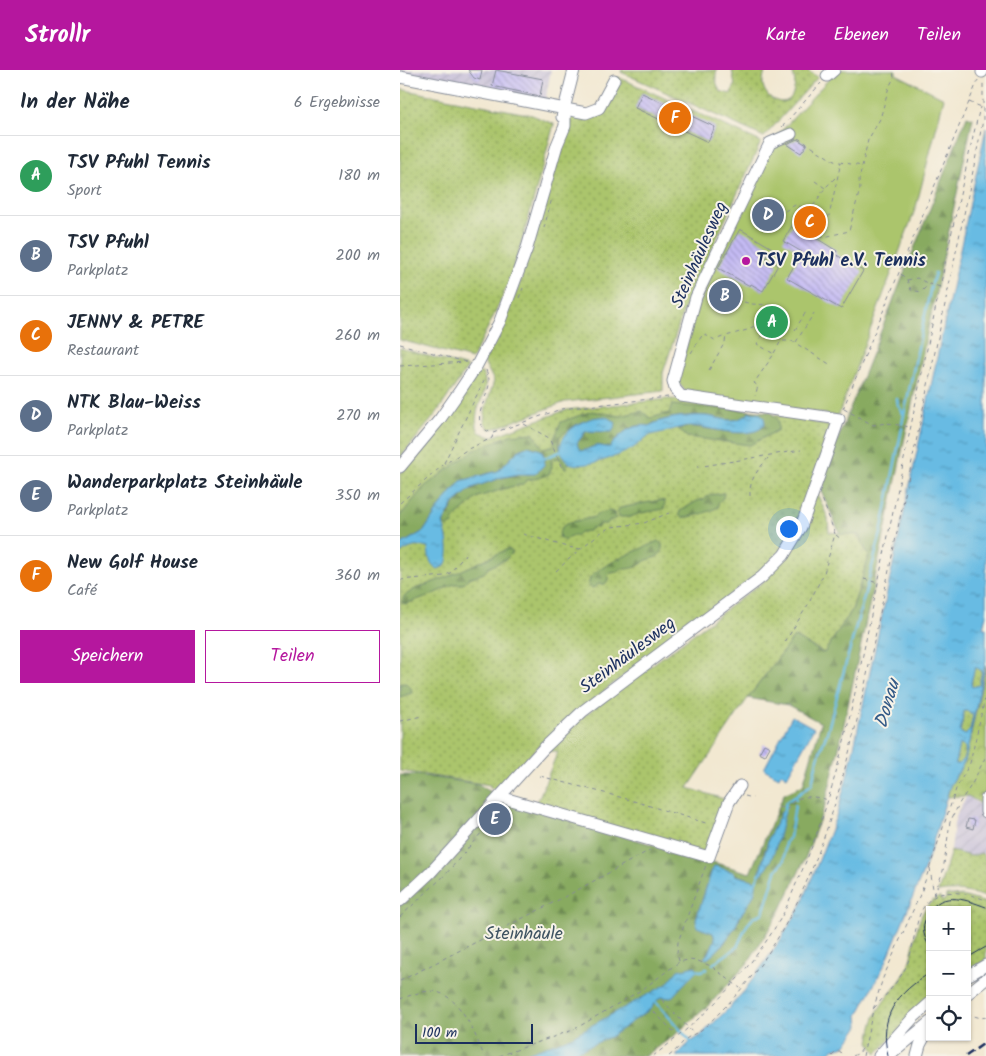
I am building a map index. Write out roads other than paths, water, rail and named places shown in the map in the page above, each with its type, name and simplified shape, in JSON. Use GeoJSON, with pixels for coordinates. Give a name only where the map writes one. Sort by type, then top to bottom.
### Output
{"type":"FeatureCollection","features":[{"type":"Feature","properties":{"kind":"street"},"geometry":{"type":"LineString","coordinates":[[400,467],[440,419],[459,392],[477,365],[500,321],[527,248],[557,145],[565,126],[565,110],[574,70]]}},
{"type":"Feature","properties":{"kind":"street"},"geometry":{"type":"LineString","coordinates":[[400,77],[586,113],[600,108],[614,80]]}},
{"type":"Feature","properties":{"kind":"street","name":"Steinhäulesweg"},"geometry":{"type":"LineString","coordinates":[[400,901],[490,815],[500,797],[543,750],[583,711],[762,577],[784,555],[801,528],[841,414],[752,406],[681,396],[675,390],[673,381],[696,297],[770,143],[792,134]]}},
{"type":"Feature","properties":{"kind":"street"},"geometry":{"type":"LineString","coordinates":[[500,797],[709,857],[729,802],[740,786]]}},
{"type":"Feature","properties":{"kind":"street"},"geometry":{"type":"LineString","coordinates":[[986,799],[986,812]]}},
{"type":"Feature","properties":{"kind":"street"},"geometry":{"type":"LineString","coordinates":[[971,974],[986,965]]}},
{"type":"Feature","properties":{"kind":"street"},"geometry":{"type":"LineString","coordinates":[[971,988],[986,979]]}},
{"type":"Feature","properties":{"kind":"street"},"geometry":{"type":"LineString","coordinates":[[889,1056],[926,1008]]}},
{"type":"Feature","properties":{"kind":"street"},"geometry":{"type":"LineString","coordinates":[[879,1056],[899,1041],[926,1026]]}},
{"type":"Feature","properties":{"kind":"street"},"geometry":{"type":"LineString","coordinates":[[917,1056],[926,1032]]}},
{"type":"Feature","properties":{"kind":"street"},"geometry":{"type":"LineString","coordinates":[[899,1041],[908,1056]]}},
{"type":"Feature","properties":{"kind":"water","name":"Donau"},"geometry":{"type":"Polygon","coordinates":[[[986,128],[986,614],[983,628],[986,628],[986,660],[965,761],[950,786],[926,865],[886,962],[858,1015],[859,1026],[845,1046],[833,1049],[827,1056],[676,1056],[689,1043],[700,1036],[745,990],[779,942],[801,906],[837,814],[851,761],[986,128]],[[975,667],[971,683],[972,687],[979,685],[982,671],[975,667]],[[964,711],[960,732],[965,735],[970,730],[973,715],[967,711],[964,711]],[[959,744],[955,764],[961,762],[965,754],[965,747],[959,744]]]}},
{"type":"Feature","properties":{"kind":"water"},"geometry":{"type":"Polygon","coordinates":[[[750,412],[761,414],[765,424],[751,432],[742,433],[692,426],[684,427],[650,435],[633,448],[611,458],[581,465],[568,462],[562,454],[561,445],[564,437],[570,430],[578,424],[597,417],[606,417],[616,423],[612,432],[586,431],[577,443],[580,450],[583,451],[594,446],[610,447],[627,430],[637,426],[649,426],[684,416],[706,416],[734,420],[750,412]]]}},
{"type":"Feature","properties":{"kind":"water"},"geometry":{"type":"Polygon","coordinates":[[[528,446],[541,450],[545,458],[544,465],[535,474],[518,474],[500,478],[472,488],[454,503],[443,523],[448,550],[445,566],[438,569],[433,565],[430,560],[428,547],[413,547],[400,554],[400,545],[424,531],[439,508],[461,481],[498,471],[518,451],[528,446]]]}},
{"type":"Feature","properties":{"kind":"water"},"geometry":{"type":"Polygon","coordinates":[[[792,716],[814,728],[787,777],[781,773],[779,777],[764,769],[792,716]]]}},
{"type":"Feature","properties":{"kind":"water"},"geometry":{"type":"Polygon","coordinates":[[[782,811],[785,812],[776,847],[769,864],[759,876],[769,837],[782,811]]]}},
{"type":"Feature","properties":{"kind":"water"},"geometry":{"type":"Polygon","coordinates":[[[713,867],[733,872],[735,875],[756,881],[756,890],[726,940],[707,959],[704,958],[710,951],[715,939],[713,933],[697,927],[696,919],[713,867]]]}},
{"type":"Feature","properties":{"kind":"water"},"geometry":{"type":"Polygon","coordinates":[[[695,966],[698,969],[671,998],[661,997],[654,1003],[652,1008],[610,1037],[566,1056],[518,1056],[569,1038],[667,984],[678,970],[695,966]]]}},
{"type":"Feature","properties":{"kind":"waterway"},"geometry":{"type":"LineString","coordinates":[[932,283],[935,273]]}},
{"type":"Feature","properties":{"kind":"waterway"},"geometry":{"type":"LineString","coordinates":[[902,424],[931,286]]}},
{"type":"Feature","properties":{"kind":"waterway"},"geometry":{"type":"LineString","coordinates":[[897,399],[904,415]]}},
{"type":"Feature","properties":{"kind":"waterway"},"geometry":{"type":"LineString","coordinates":[[869,578],[881,533],[902,428]]}},
{"type":"Feature","properties":{"kind":"waterway"},"geometry":{"type":"LineString","coordinates":[[545,458],[562,451]]}},
{"type":"Feature","properties":{"kind":"waterway"},"geometry":{"type":"LineString","coordinates":[[796,799],[796,796],[812,784],[868,582]]}},
{"type":"Feature","properties":{"kind":"waterway"},"geometry":{"type":"LineString","coordinates":[[783,814],[786,802],[796,796]]}},
{"type":"Feature","properties":{"kind":"waterway"},"geometry":{"type":"LineString","coordinates":[[713,964],[737,947],[747,925],[754,917],[763,913],[776,871],[784,860],[785,843],[790,837],[795,805]]}},
{"type":"Feature","properties":{"kind":"waterway"},"geometry":{"type":"LineString","coordinates":[[755,883],[760,873]]}},
{"type":"Feature","properties":{"kind":"waterway"},"geometry":{"type":"LineString","coordinates":[[695,970],[707,969]]}},
{"type":"Feature","properties":{"kind":"waterway"},"geometry":{"type":"LineString","coordinates":[[654,1000],[692,1043]]}},
{"type":"Feature","properties":{"kind":"tram line"},"geometry":{"type":"LineString","coordinates":[[934,906],[944,900],[961,899],[986,907]]}},
{"type":"Feature","properties":{"kind":"tram line"},"geometry":{"type":"LineString","coordinates":[[926,918],[923,929],[926,939]]}},
{"type":"Feature","properties":{"kind":"tram line"},"geometry":{"type":"LineString","coordinates":[[971,956],[986,947]]}},
{"type":"Feature","properties":{"kind":"tram line"},"geometry":{"type":"LineString","coordinates":[[888,1056],[886,1042],[888,1017],[893,1007],[908,989],[926,976]]}},
{"type":"Feature","properties":{"kind":"railway"},"geometry":{"type":"LineString","coordinates":[[966,1056],[986,1042]]}},
{"type":"Feature","properties":{"kind":"place","name":"New Golf House"},"geometry":{"type":"Point","coordinates":[675,118]}},
{"type":"Feature","properties":{"kind":"place","name":"NTK Blau-Weiss"},"geometry":{"type":"Point","coordinates":[768,215]}},
{"type":"Feature","properties":{"kind":"place","name":"JENNY & PETRE"},"geometry":{"type":"Point","coordinates":[810,222]}},
{"type":"Feature","properties":{"kind":"place","name":"TSV Pfuhl e.V. Tennis"},"geometry":{"type":"Point","coordinates":[746,261]}},
{"type":"Feature","properties":{"kind":"place","name":"TSV Pfuhl"},"geometry":{"type":"Point","coordinates":[725,296]}},
{"type":"Feature","properties":{"kind":"place","name":"TSV Pfuhl Tennis"},"geometry":{"type":"Point","coordinates":[772,322]}},
{"type":"Feature","properties":{"kind":"place","name":"Wanderparkplatz Steinhäule"},"geometry":{"type":"Point","coordinates":[495,819]}},
{"type":"Feature","properties":{"kind":"park label","name":"Steinhäule"},"geometry":{"type":"Point","coordinates":[524,934]}}]}
